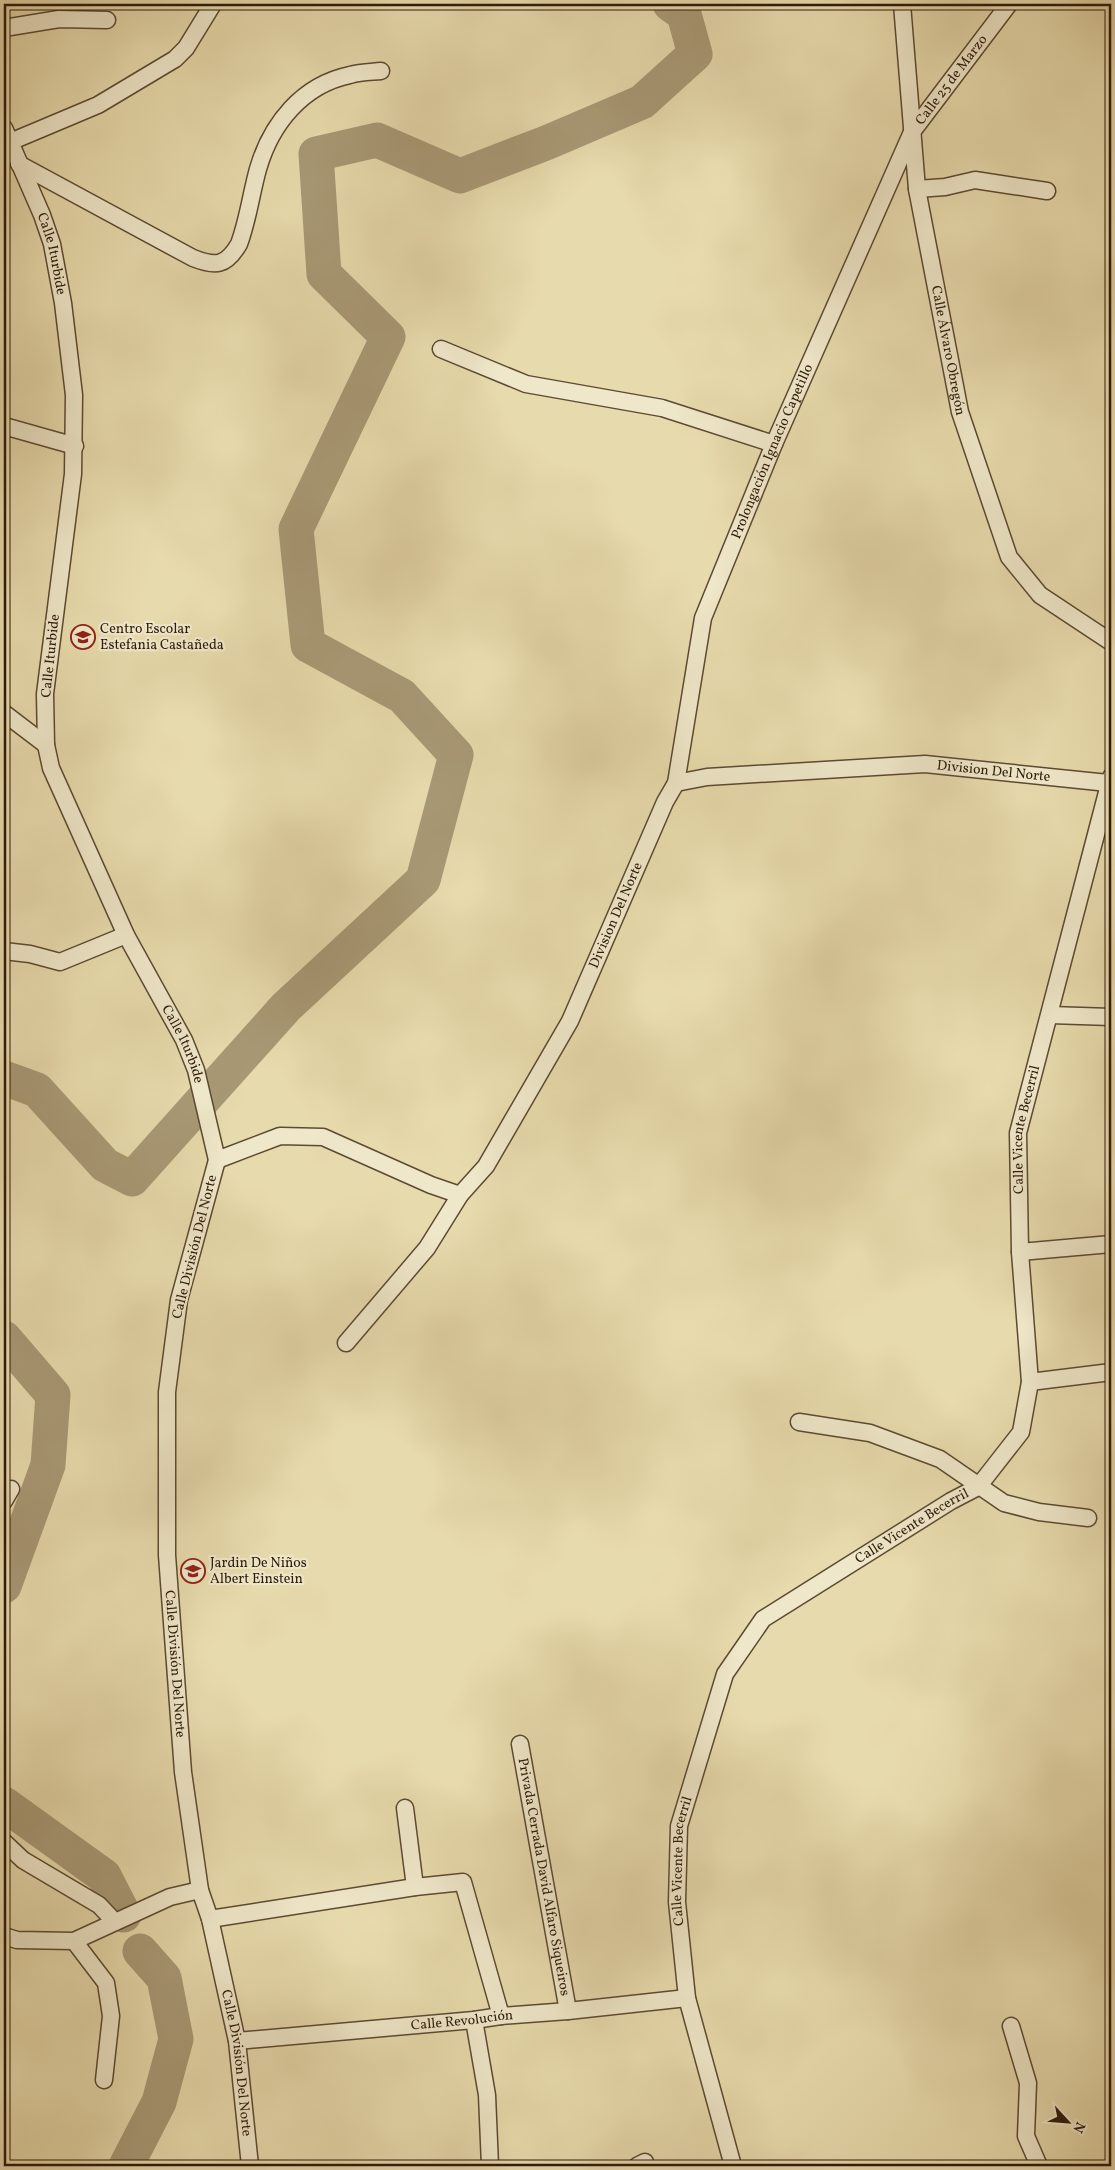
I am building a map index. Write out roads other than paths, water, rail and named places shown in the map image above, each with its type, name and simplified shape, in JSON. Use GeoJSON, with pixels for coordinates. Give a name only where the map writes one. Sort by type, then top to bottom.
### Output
{"type":"FeatureCollection","features":[{"type":"Feature","properties":{"kind":"street"},"geometry":{"type":"LineString","coordinates":[[7,135],[98,105],[175,59],[191,42],[213,4]]}},
{"type":"Feature","properties":{"kind":"street","name":"Calle Álvaro Obregón"},"geometry":{"type":"LineString","coordinates":[[902,4],[917,189],[960,412],[1009,557],[1040,595],[1111,642]]}},
{"type":"Feature","properties":{"kind":"street","name":"Calle 25 de Marzo"},"geometry":{"type":"LineString","coordinates":[[912,132],[1009,4]]}},
{"type":"Feature","properties":{"kind":"street"},"geometry":{"type":"LineString","coordinates":[[4,28],[59,20],[107,20]]}},
{"type":"Feature","properties":{"kind":"street"},"geometry":{"type":"LineString","coordinates":[[20,164],[193,258],[206,263],[220,264],[232,257],[239,244],[267,144],[280,120],[300,100],[325,83],[349,75],[381,71]]}},
{"type":"Feature","properties":{"kind":"street","name":"Prolongación Ignacio Capetillo"},"geometry":{"type":"LineString","coordinates":[[676,783],[703,618],[774,444],[912,132]]}},
{"type":"Feature","properties":{"kind":"street","name":"Calle Iturbide"},"geometry":{"type":"LineString","coordinates":[[7,135],[42,215],[58,272],[74,395],[75,446],[46,694],[46,745],[51,768],[126,934],[184,1040],[196,1070],[215,1153]]}},
{"type":"Feature","properties":{"kind":"street"},"geometry":{"type":"LineString","coordinates":[[917,189],[945,188],[975,180],[1047,190]]}},
{"type":"Feature","properties":{"kind":"street"},"geometry":{"type":"LineString","coordinates":[[441,349],[526,384],[662,408],[774,444]]}},
{"type":"Feature","properties":{"kind":"street"},"geometry":{"type":"LineString","coordinates":[[4,426],[75,446]]}},
{"type":"Feature","properties":{"kind":"street"},"geometry":{"type":"LineString","coordinates":[[4,713],[46,745]]}},
{"type":"Feature","properties":{"kind":"street","name":"Division Del Norte"},"geometry":{"type":"LineString","coordinates":[[346,1344],[427,1248],[460,1195],[486,1166],[570,1022],[665,802],[676,783],[707,777],[925,764],[1110,780]]}},
{"type":"Feature","properties":{"kind":"street","name":"Calle Vicente Becerril"},"geometry":{"type":"LineString","coordinates":[[733,2166],[688,1998],[677,1902],[680,1826],[725,1674],[763,1619],[951,1501],[978,1487],[1020,1432],[1030,1382],[1020,1252],[1018,1134],[1110,780]]}},
{"type":"Feature","properties":{"kind":"street"},"geometry":{"type":"LineString","coordinates":[[4,951],[30,954],[60,962],[126,934]]}},
{"type":"Feature","properties":{"kind":"street"},"geometry":{"type":"LineString","coordinates":[[1050,1015],[1111,1017]]}},
{"type":"Feature","properties":{"kind":"street"},"geometry":{"type":"LineString","coordinates":[[215,1153],[280,1136],[323,1137],[431,1185],[460,1195]]}},
{"type":"Feature","properties":{"kind":"street","name":"Calle División Del Norte"},"geometry":{"type":"LineString","coordinates":[[215,1153],[179,1300],[167,1392],[167,1555],[183,1772],[200,1890],[210,1919],[237,2041],[250,2166]]}},
{"type":"Feature","properties":{"kind":"street"},"geometry":{"type":"LineString","coordinates":[[1020,1252],[1111,1244]]}},
{"type":"Feature","properties":{"kind":"street"},"geometry":{"type":"LineString","coordinates":[[1030,1382],[1111,1372]]}},
{"type":"Feature","properties":{"kind":"street"},"geometry":{"type":"LineString","coordinates":[[799,1422],[870,1433],[940,1458],[978,1487],[1004,1503],[1039,1512],[1088,1518]]}},
{"type":"Feature","properties":{"kind":"street","name":"Privada Cerrada David Alfaro Siqueiros"},"geometry":{"type":"LineString","coordinates":[[520,1744],[568,2011]]}},
{"type":"Feature","properties":{"kind":"street"},"geometry":{"type":"LineString","coordinates":[[406,1808],[415,1887]]}},
{"type":"Feature","properties":{"kind":"street"},"geometry":{"type":"LineString","coordinates":[[4,1842],[23,1860],[99,1905],[115,1922]]}},
{"type":"Feature","properties":{"kind":"street"},"geometry":{"type":"LineString","coordinates":[[210,1919],[415,1887],[464,1882],[501,2016]]}},
{"type":"Feature","properties":{"kind":"street"},"geometry":{"type":"LineString","coordinates":[[8,1942],[74,1941],[170,1897],[200,1890]]}},
{"type":"Feature","properties":{"kind":"street"},"geometry":{"type":"LineString","coordinates":[[74,1941],[106,1983],[111,2016],[104,2080]]}},
{"type":"Feature","properties":{"kind":"street","name":"Calle Revolución"},"geometry":{"type":"LineString","coordinates":[[237,2041],[474,2020],[688,1998]]}},
{"type":"Feature","properties":{"kind":"street"},"geometry":{"type":"LineString","coordinates":[[474,2020],[488,2095],[490,2166]]}},
{"type":"Feature","properties":{"kind":"street"},"geometry":{"type":"LineString","coordinates":[[1011,2026],[1028,2083],[1026,2136],[1039,2166]]}},
{"type":"Feature","properties":{"kind":"waterway"},"geometry":{"type":"LineString","coordinates":[[4,1078],[37,1090],[105,1165],[132,1179],[286,1007],[423,880],[456,755],[402,696],[308,645],[296,529],[388,337],[324,274],[316,154],[377,140],[460,176],[546,143],[642,102],[695,54],[684,14],[670,4]]}},
{"type":"Feature","properties":{"kind":"waterway"},"geometry":{"type":"LineString","coordinates":[[4,1338],[53,1395],[48,1465],[4,1586]]}},
{"type":"Feature","properties":{"kind":"waterway"},"geometry":{"type":"LineString","coordinates":[[4,1804],[104,1876],[124,1915]]}},
{"type":"Feature","properties":{"kind":"waterway"},"geometry":{"type":"LineString","coordinates":[[126,2166],[159,2102],[176,2039],[164,1978],[140,1951]]}},
{"type":"Feature","properties":{"kind":"place","name":"Centro Escolar Estefania Castañeda"},"geometry":{"type":"Point","coordinates":[83,637]}},
{"type":"Feature","properties":{"kind":"place","name":"Jardin De Niños Albert Einstein"},"geometry":{"type":"Point","coordinates":[193,1571]}}]}
